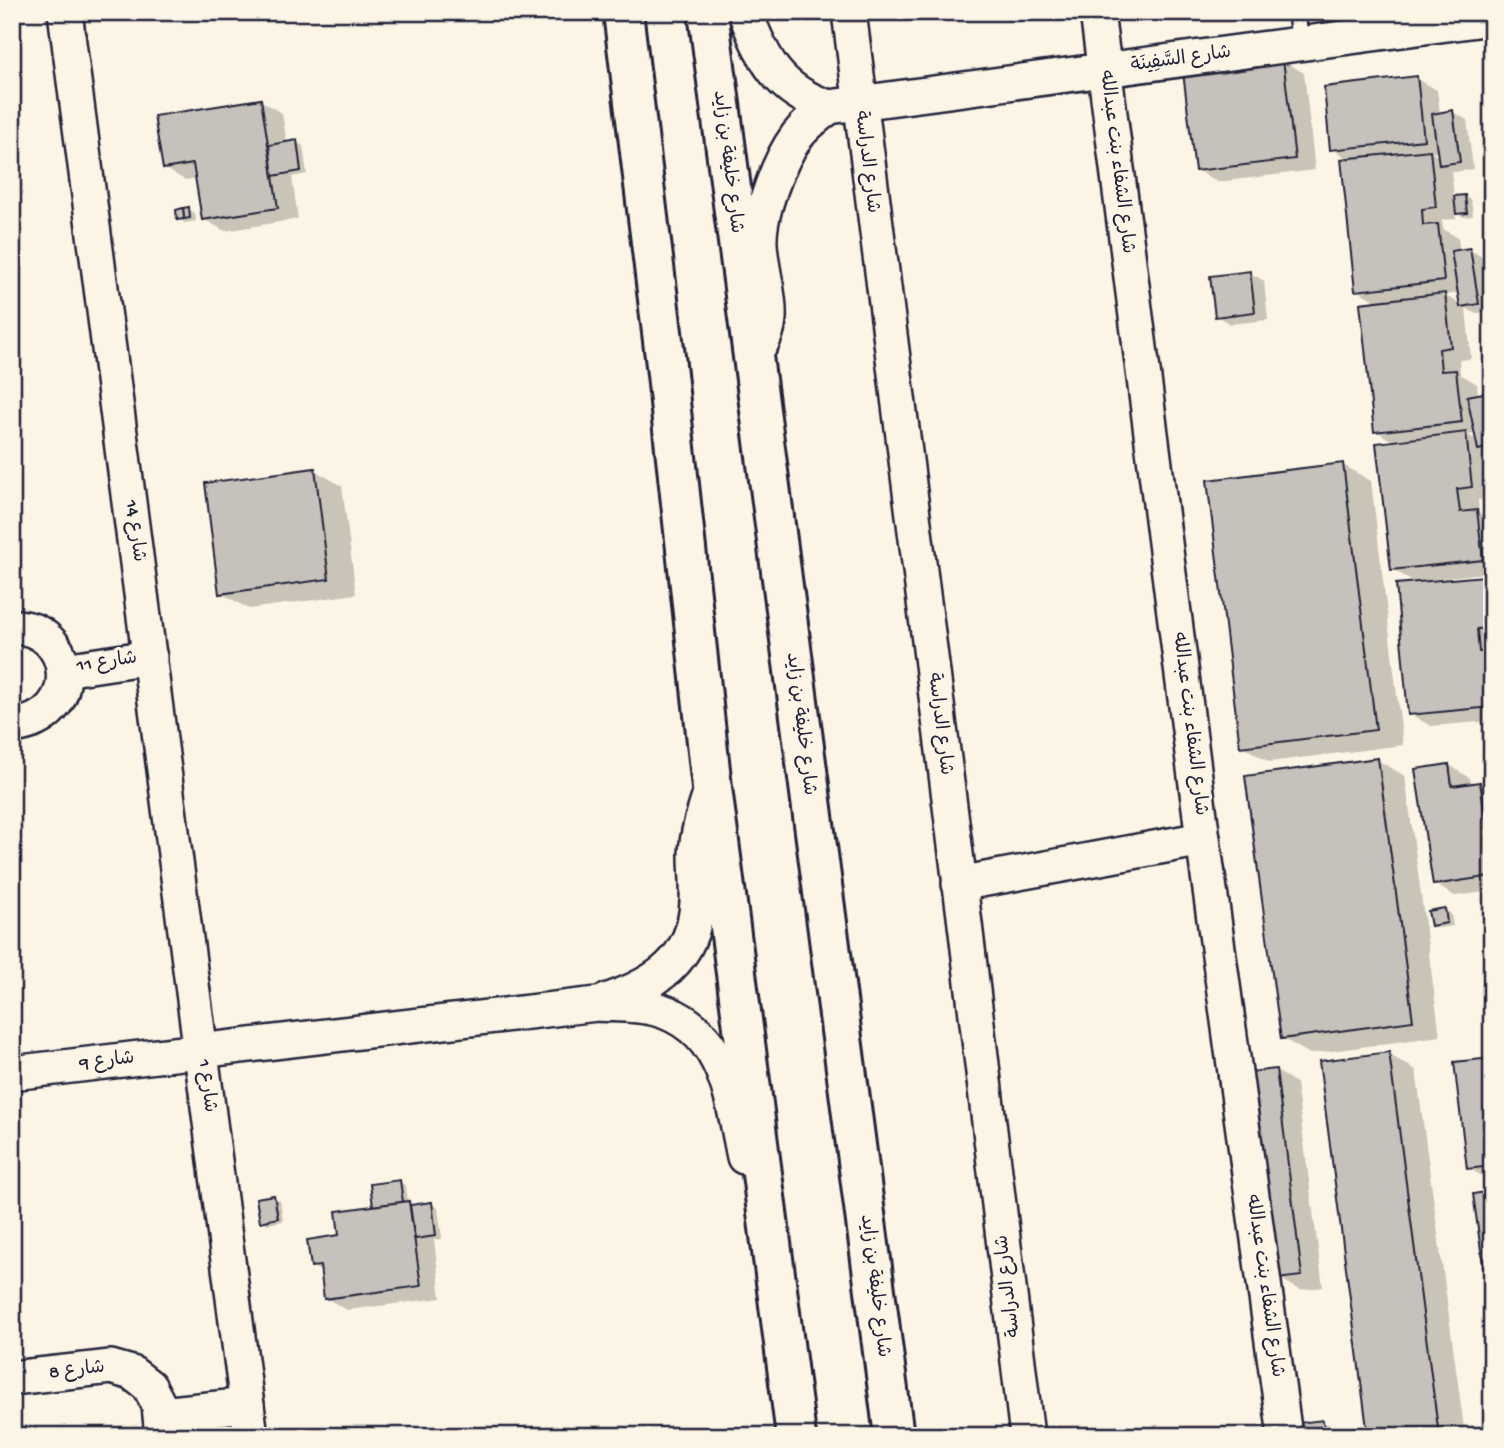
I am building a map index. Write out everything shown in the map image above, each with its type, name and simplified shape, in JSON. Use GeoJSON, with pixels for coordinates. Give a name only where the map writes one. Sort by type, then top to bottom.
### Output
{"type":"FeatureCollection","features":[{"type":"Feature","properties":{"kind":"highway"},"geometry":{"type":"LineString","coordinates":[[623,12],[666,365],[712,788],[796,1436]]}},
{"type":"Feature","properties":{"kind":"highway","name":"شارع خليفة بن زايد"},"geometry":{"type":"LineString","coordinates":[[708,12],[894,1436]]}},
{"type":"Feature","properties":{"kind":"street","name":"شارع 14"},"geometry":{"type":"LineString","coordinates":[[65,12],[201,1049]]}},
{"type":"Feature","properties":{"kind":"street"},"geometry":{"type":"LineString","coordinates":[[745,12],[758,45],[781,80],[812,102],[844,105]]}},
{"type":"Feature","properties":{"kind":"street","name":"شارع الدراسة"},"geometry":{"type":"LineString","coordinates":[[849,12],[844,105],[959,884],[1027,1436]]}},
{"type":"Feature","properties":{"kind":"street","name":"شارع الشفاء بنت عبدالله"},"geometry":{"type":"LineString","coordinates":[[1097,12],[1203,839],[1285,1436]]}},
{"type":"Feature","properties":{"kind":"street","name":"شارع السَّفِينَة"},"geometry":{"type":"LineString","coordinates":[[844,105],[1105,70],[1298,28],[1492,18]]}},
{"type":"Feature","properties":{"kind":"street"},"geometry":{"type":"LineString","coordinates":[[752,356],[763,344],[770,323],[760,240],[768,201],[787,152],[796,138],[811,120],[844,105]]}},
{"type":"Feature","properties":{"kind":"street","name":"شارع 11"},"geometry":{"type":"LineString","coordinates":[[12,627],[23,626],[43,635],[58,651],[64,670],[61,694],[49,713],[30,724],[12,726]]}},
{"type":"Feature","properties":{"kind":"street","name":"شارع 11"},"geometry":{"type":"LineString","coordinates":[[64,670],[150,657]]}},
{"type":"Feature","properties":{"kind":"street","name":"شارع 1"},"geometry":{"type":"LineString","coordinates":[[597,1004],[650,984],[666,972],[688,941],[697,903],[696,853],[699,830],[712,788]]}},
{"type":"Feature","properties":{"kind":"street"},"geometry":{"type":"LineString","coordinates":[[959,884],[1203,839]]}},
{"type":"Feature","properties":{"kind":"street","name":"شارع 1"},"geometry":{"type":"LineString","coordinates":[[249,1420],[201,1049],[597,1004],[659,1010],[678,1018],[710,1045],[721,1062],[731,1095],[746,1169],[768,1222]]}},
{"type":"Feature","properties":{"kind":"street","name":"شارع 9"},"geometry":{"type":"LineString","coordinates":[[12,1073],[201,1049]]}},
{"type":"Feature","properties":{"kind":"street","name":"شارع 8"},"geometry":{"type":"LineString","coordinates":[[12,1378],[111,1367],[132,1373],[149,1386],[160,1425],[249,1420]]}},
{"type":"Feature","properties":{"kind":"building"},"geometry":{"type":"Polygon","coordinates":[[[1283,59],[1295,159],[1195,171],[1183,72],[1283,59]]]}},
{"type":"Feature","properties":{"kind":"building"},"geometry":{"type":"Polygon","coordinates":[[[1417,76],[1424,140],[1330,150],[1324,87],[1417,76]]]}},
{"type":"Feature","properties":{"kind":"building"},"geometry":{"type":"Polygon","coordinates":[[[261,99],[278,208],[202,220],[193,164],[163,169],[154,116],[261,99]]]}},
{"type":"Feature","properties":{"kind":"building"},"geometry":{"type":"Polygon","coordinates":[[[1453,110],[1460,162],[1439,165],[1432,114],[1453,110]]]}},
{"type":"Feature","properties":{"kind":"building"},"geometry":{"type":"Polygon","coordinates":[[[297,140],[301,171],[273,176],[269,145],[297,140]]]}},
{"type":"Feature","properties":{"kind":"building"},"geometry":{"type":"Polygon","coordinates":[[[1430,150],[1436,207],[1422,209],[1423,225],[1438,224],[1444,281],[1355,291],[1341,159],[1430,150]]]}},
{"type":"Feature","properties":{"kind":"building"},"geometry":{"type":"Polygon","coordinates":[[[1465,195],[1467,213],[1456,214],[1454,196],[1465,195]]]}},
{"type":"Feature","properties":{"kind":"building"},"geometry":{"type":"Polygon","coordinates":[[[189,207],[190,218],[184,219],[183,208],[189,207]]]}},
{"type":"Feature","properties":{"kind":"building"},"geometry":{"type":"Polygon","coordinates":[[[183,208],[184,219],[177,220],[176,210],[183,208]]]}},
{"type":"Feature","properties":{"kind":"building"},"geometry":{"type":"Polygon","coordinates":[[[1470,248],[1479,304],[1460,307],[1451,251],[1470,248]]]}},
{"type":"Feature","properties":{"kind":"building"},"geometry":{"type":"Polygon","coordinates":[[[1250,271],[1255,312],[1215,317],[1210,276],[1250,271]]]}},
{"type":"Feature","properties":{"kind":"building"},"geometry":{"type":"Polygon","coordinates":[[[1445,293],[1451,347],[1439,349],[1441,371],[1456,370],[1462,422],[1374,432],[1360,303],[1445,293]]]}},
{"type":"Feature","properties":{"kind":"building"},"geometry":{"type":"Polygon","coordinates":[[[1489,392],[1492,407],[1492,447],[1478,450],[1467,396],[1489,392]]]}},
{"type":"Feature","properties":{"kind":"building"},"geometry":{"type":"Polygon","coordinates":[[[1466,432],[1472,487],[1457,489],[1460,512],[1477,510],[1483,560],[1391,570],[1376,443],[1466,432]]]}},
{"type":"Feature","properties":{"kind":"building"},"geometry":{"type":"Polygon","coordinates":[[[1343,463],[1376,730],[1240,747],[1207,480],[1343,463]]]}},
{"type":"Feature","properties":{"kind":"building"},"geometry":{"type":"Polygon","coordinates":[[[315,468],[329,579],[219,594],[205,483],[315,468]]]}},
{"type":"Feature","properties":{"kind":"building"},"geometry":{"type":"Polygon","coordinates":[[[1484,576],[1489,628],[1477,629],[1479,652],[1492,651],[1492,707],[1408,715],[1396,584],[1484,576]]]}},
{"type":"Feature","properties":{"kind":"building"},"geometry":{"type":"Polygon","coordinates":[[[1378,758],[1413,1021],[1281,1039],[1245,776],[1378,758]]]}},
{"type":"Feature","properties":{"kind":"building"},"geometry":{"type":"Polygon","coordinates":[[[1449,764],[1452,786],[1480,782],[1492,876],[1433,885],[1415,769],[1449,764]]]}},
{"type":"Feature","properties":{"kind":"building"},"geometry":{"type":"Polygon","coordinates":[[[1445,908],[1447,923],[1431,926],[1428,911],[1445,908]]]}},
{"type":"Feature","properties":{"kind":"building"},"geometry":{"type":"Polygon","coordinates":[[[1389,1052],[1439,1436],[1368,1436],[1319,1061],[1389,1052]]]}},
{"type":"Feature","properties":{"kind":"building"},"geometry":{"type":"Polygon","coordinates":[[[1492,1058],[1492,1166],[1467,1169],[1454,1062],[1492,1058]]]}},
{"type":"Feature","properties":{"kind":"building"},"geometry":{"type":"Polygon","coordinates":[[[1276,1069],[1302,1276],[1277,1279],[1250,1072],[1276,1069]]]}},
{"type":"Feature","properties":{"kind":"building"},"geometry":{"type":"Polygon","coordinates":[[[400,1180],[403,1202],[373,1206],[370,1184],[400,1180]]]}},
{"type":"Feature","properties":{"kind":"building"},"geometry":{"type":"Polygon","coordinates":[[[1492,1191],[1492,1300],[1488,1300],[1473,1194],[1492,1191]]]}},
{"type":"Feature","properties":{"kind":"building"},"geometry":{"type":"Polygon","coordinates":[[[274,1195],[278,1218],[260,1222],[256,1198],[274,1195]]]}},
{"type":"Feature","properties":{"kind":"building"},"geometry":{"type":"Polygon","coordinates":[[[409,1201],[421,1286],[324,1299],[320,1266],[311,1267],[307,1240],[339,1235],[336,1211],[409,1201]]]}},
{"type":"Feature","properties":{"kind":"building"},"geometry":{"type":"Polygon","coordinates":[[[432,1202],[436,1236],[415,1239],[410,1205],[432,1202]]]}},
{"type":"Feature","properties":{"kind":"building"},"geometry":{"type":"Polygon","coordinates":[[[1492,1352],[1492,1414],[1482,1354],[1492,1352]]]}},
{"type":"Feature","properties":{"kind":"building"},"geometry":{"type":"Polygon","coordinates":[[[1323,1420],[1325,1436],[1300,1436],[1298,1423],[1323,1420]]]}}]}
